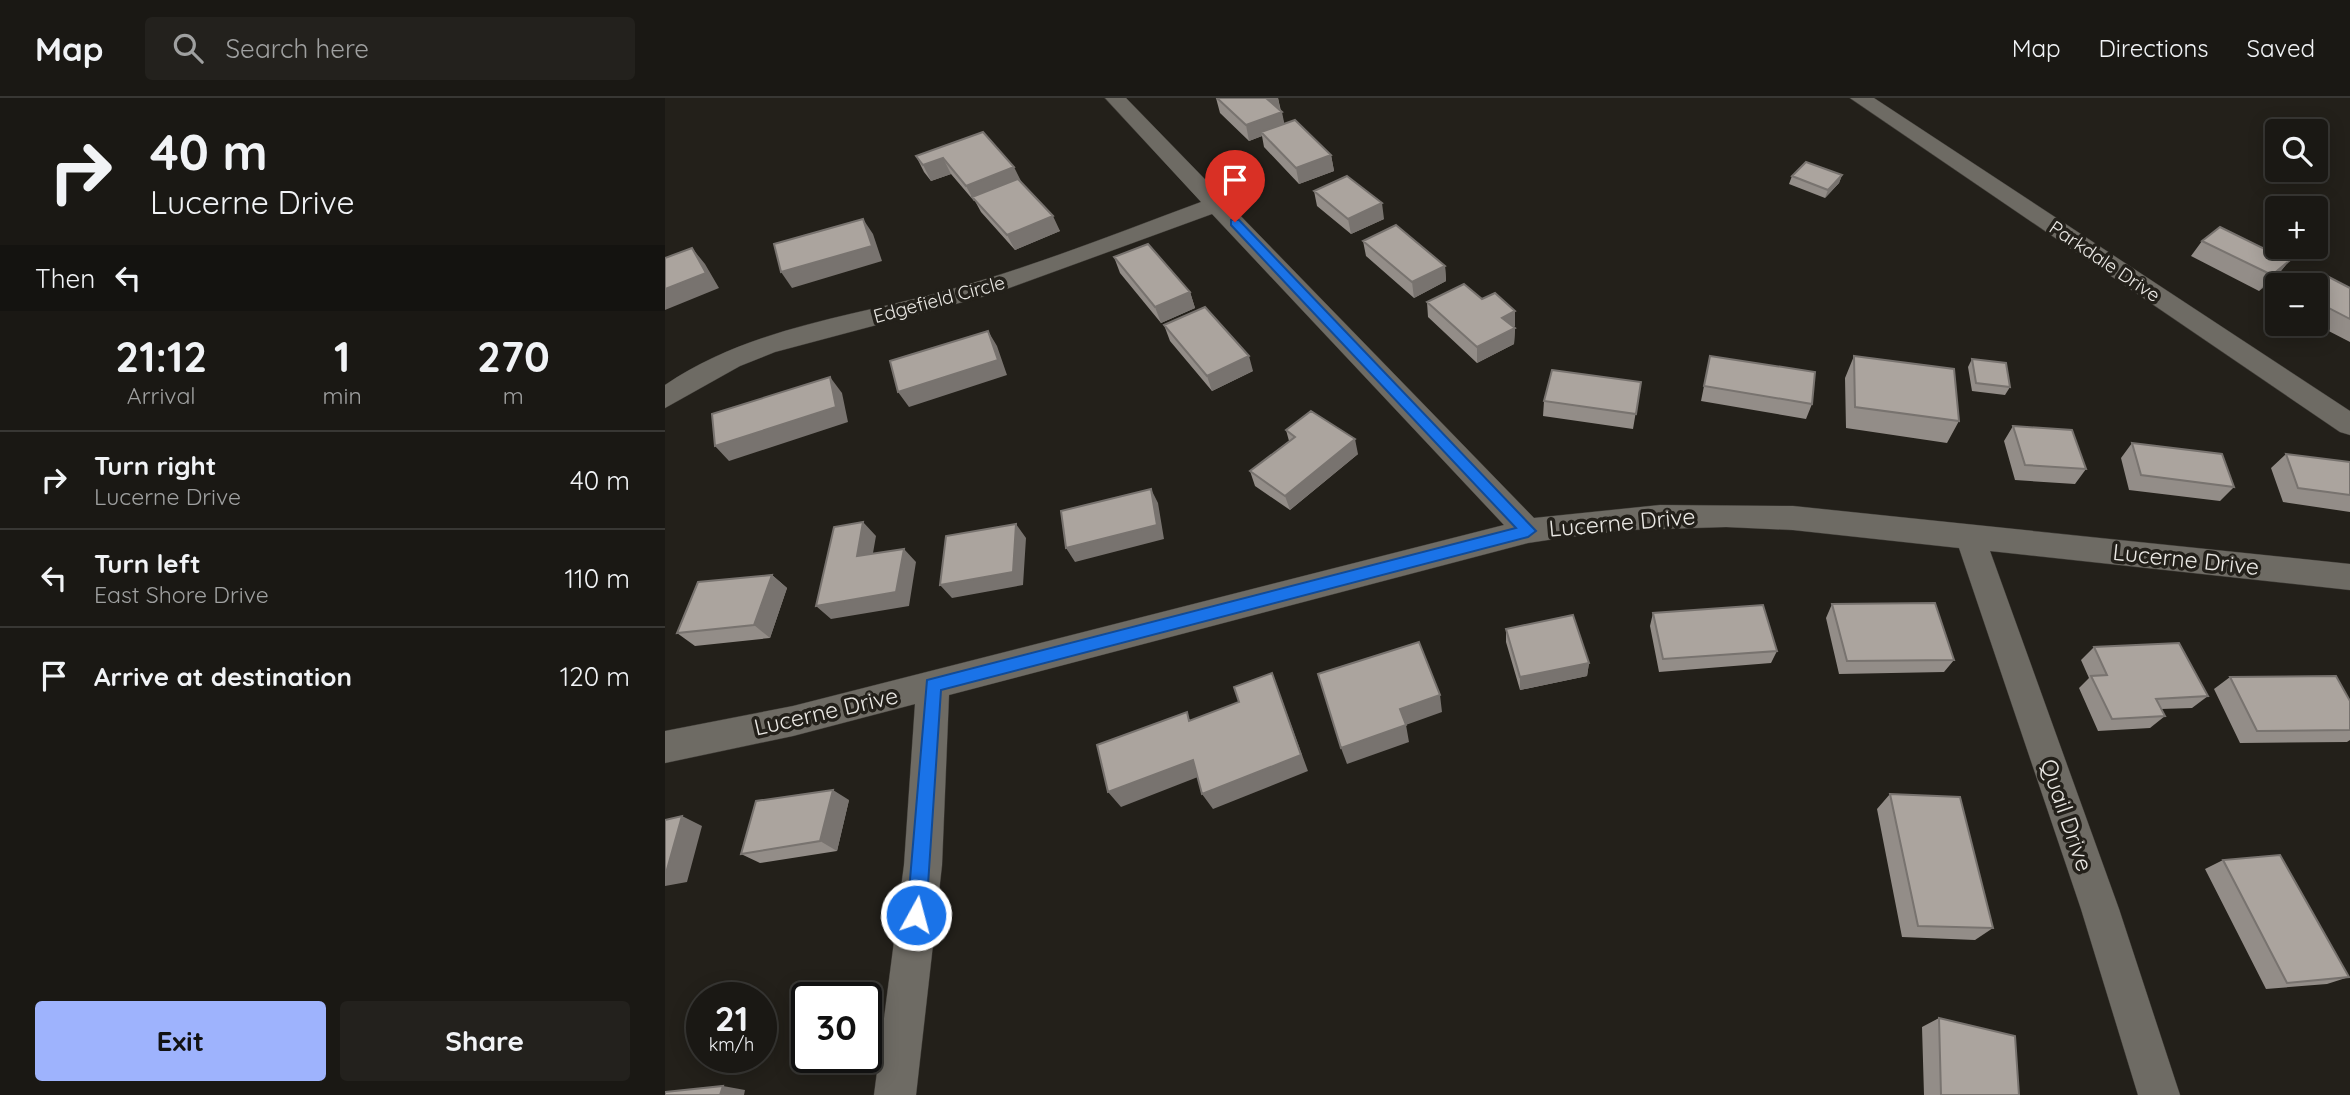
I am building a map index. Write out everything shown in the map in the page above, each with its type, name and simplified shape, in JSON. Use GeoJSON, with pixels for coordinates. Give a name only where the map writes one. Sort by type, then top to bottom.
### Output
{"type":"FeatureCollection","features":[{"type":"Feature","properties":{"kind":"street"},"geometry":{"type":"LineString","coordinates":[[1115,98],[1528,531]]}},
{"type":"Feature","properties":{"kind":"street","name":"Parkdale Drive"},"geometry":{"type":"LineString","coordinates":[[1860,98],[2350,425]]}},
{"type":"Feature","properties":{"kind":"street","name":"Edgefield Circle"},"geometry":{"type":"LineString","coordinates":[[665,398],[712,369],[757,349],[1004,282],[1217,204]]}},
{"type":"Feature","properties":{"kind":"street","name":"Lucerne Drive"},"geometry":{"type":"LineString","coordinates":[[665,747],[793,721],[1528,531],[1607,519],[1726,514],[1971,536],[2350,577]]}},
{"type":"Feature","properties":{"kind":"street","name":"Quail Drive"},"geometry":{"type":"LineString","coordinates":[[1971,536],[2100,909],[2159,1095]]}},
{"type":"Feature","properties":{"kind":"street"},"geometry":{"type":"LineString","coordinates":[[895,1095],[923,865],[933,685]]}},
{"type":"Feature","properties":{"kind":"building"},"geometry":{"type":"Polygon","coordinates":[[[1217,98],[1266,98],[1282,112],[1246,125],[1217,98]]]}},
{"type":"Feature","properties":{"kind":"building"},"geometry":{"type":"Polygon","coordinates":[[[1295,120],[1331,155],[1296,168],[1261,132],[1295,120]]]}},
{"type":"Feature","properties":{"kind":"building"},"geometry":{"type":"Polygon","coordinates":[[[983,132],[1014,167],[966,186],[943,158],[923,165],[916,156],[983,132]]]}},
{"type":"Feature","properties":{"kind":"building"},"geometry":{"type":"Polygon","coordinates":[[[1806,162],[1842,175],[1828,190],[1792,176],[1806,162]]]}},
{"type":"Feature","properties":{"kind":"building"},"geometry":{"type":"Polygon","coordinates":[[[1347,176],[1382,203],[1348,219],[1314,191],[1347,176]]]}},
{"type":"Feature","properties":{"kind":"building"},"geometry":{"type":"Polygon","coordinates":[[[1018,179],[1053,216],[1007,235],[972,197],[1018,179]]]}},
{"type":"Feature","properties":{"kind":"building"},"geometry":{"type":"Polygon","coordinates":[[[863,219],[872,246],[781,272],[774,244],[863,219]]]}},
{"type":"Feature","properties":{"kind":"building"},"geometry":{"type":"Polygon","coordinates":[[[1396,225],[1445,266],[1412,282],[1363,241],[1396,225]]]}},
{"type":"Feature","properties":{"kind":"building"},"geometry":{"type":"Polygon","coordinates":[[[2220,227],[2265,249],[2265,259],[2289,261],[2274,273],[2268,273],[2202,241],[2220,227]]]}},
{"type":"Feature","properties":{"kind":"building"},"geometry":{"type":"Polygon","coordinates":[[[1148,244],[1190,292],[1155,307],[1114,257],[1148,244]]]}},
{"type":"Feature","properties":{"kind":"building"},"geometry":{"type":"Polygon","coordinates":[[[692,248],[706,273],[665,289],[665,258],[692,248]]]}},
{"type":"Feature","properties":{"kind":"building"},"geometry":{"type":"Polygon","coordinates":[[[2328,277],[2350,288],[2350,319],[2328,308],[2328,277]]]}},
{"type":"Feature","properties":{"kind":"building"},"geometry":{"type":"Polygon","coordinates":[[[1464,284],[1482,299],[1495,293],[1515,311],[1502,318],[1515,328],[1477,347],[1427,302],[1464,284]]]}},
{"type":"Feature","properties":{"kind":"building"},"geometry":{"type":"Polygon","coordinates":[[[1205,307],[1249,356],[1207,376],[1164,325],[1205,307]]]}},
{"type":"Feature","properties":{"kind":"building"},"geometry":{"type":"Polygon","coordinates":[[[988,331],[998,360],[898,392],[890,361],[988,331]]]}},
{"type":"Feature","properties":{"kind":"building"},"geometry":{"type":"Polygon","coordinates":[[[1710,356],[1815,372],[1812,404],[1704,386],[1710,356]]]}},
{"type":"Feature","properties":{"kind":"building"},"geometry":{"type":"Polygon","coordinates":[[[1854,356],[1954,369],[1959,421],[1855,407],[1854,356]]]}},
{"type":"Feature","properties":{"kind":"building"},"geometry":{"type":"Polygon","coordinates":[[[1972,359],[2006,363],[2010,387],[1976,383],[1972,359]]]}},
{"type":"Feature","properties":{"kind":"building"},"geometry":{"type":"Polygon","coordinates":[[[1552,370],[1641,382],[1636,414],[1544,401],[1552,370]]]}},
{"type":"Feature","properties":{"kind":"building"},"geometry":{"type":"Polygon","coordinates":[[[830,377],[836,407],[715,446],[712,414],[830,377]]]}},
{"type":"Feature","properties":{"kind":"building"},"geometry":{"type":"Polygon","coordinates":[[[1311,411],[1355,439],[1285,496],[1250,471],[1295,437],[1286,430],[1311,411]]]}},
{"type":"Feature","properties":{"kind":"building"},"geometry":{"type":"Polygon","coordinates":[[[2013,426],[2072,430],[2086,469],[2025,465],[2013,426]]]}},
{"type":"Feature","properties":{"kind":"building"},"geometry":{"type":"Polygon","coordinates":[[[2132,443],[2222,454],[2234,487],[2141,475],[2132,443]]]}},
{"type":"Feature","properties":{"kind":"building"},"geometry":{"type":"Polygon","coordinates":[[[2286,454],[2350,462],[2350,495],[2298,488],[2286,454]]]}},
{"type":"Feature","properties":{"kind":"building"},"geometry":{"type":"Polygon","coordinates":[[[1151,489],[1157,525],[1066,548],[1061,511],[1151,489]]]}},
{"type":"Feature","properties":{"kind":"building"},"geometry":{"type":"Polygon","coordinates":[[[863,522],[857,556],[904,549],[896,592],[816,606],[834,527],[863,522]]]}},
{"type":"Feature","properties":{"kind":"building"},"geometry":{"type":"Polygon","coordinates":[[[1016,524],[1013,572],[940,585],[946,536],[1016,524]]]}},
{"type":"Feature","properties":{"kind":"building"},"geometry":{"type":"Polygon","coordinates":[[[772,575],[754,625],[677,633],[698,582],[772,575]]]}},
{"type":"Feature","properties":{"kind":"building"},"geometry":{"type":"Polygon","coordinates":[[[1935,603],[1954,660],[1847,661],[1832,604],[1935,603]]]}},
{"type":"Feature","properties":{"kind":"building"},"geometry":{"type":"Polygon","coordinates":[[[1763,605],[1777,651],[1663,659],[1653,613],[1763,605]]]}},
{"type":"Feature","properties":{"kind":"building"},"geometry":{"type":"Polygon","coordinates":[[[1573,615],[1589,663],[1520,677],[1506,629],[1573,615]]]}},
{"type":"Feature","properties":{"kind":"building"},"geometry":{"type":"Polygon","coordinates":[[[1419,642],[1440,695],[1400,709],[1406,725],[1341,748],[1318,674],[1419,642]]]}},
{"type":"Feature","properties":{"kind":"building"},"geometry":{"type":"Polygon","coordinates":[[[2179,643],[2208,696],[2156,699],[2165,716],[2112,719],[2091,676],[2107,675],[2094,647],[2179,643]]]}},
{"type":"Feature","properties":{"kind":"building"},"geometry":{"type":"Polygon","coordinates":[[[1272,673],[1301,755],[1202,794],[1193,760],[1108,792],[1097,745],[1187,712],[1189,721],[1239,702],[1234,687],[1272,673]]]}},
{"type":"Feature","properties":{"kind":"building"},"geometry":{"type":"Polygon","coordinates":[[[2336,676],[2350,701],[2350,730],[2257,731],[2230,677],[2336,676]]]}},
{"type":"Feature","properties":{"kind":"building"},"geometry":{"type":"Polygon","coordinates":[[[833,790],[820,841],[741,854],[756,801],[833,790]]]}},
{"type":"Feature","properties":{"kind":"building"},"geometry":{"type":"Polygon","coordinates":[[[1890,794],[1960,797],[1993,928],[1918,926],[1890,794]]]}},
{"type":"Feature","properties":{"kind":"building"},"geometry":{"type":"Polygon","coordinates":[[[682,816],[666,873],[665,873],[665,820],[682,816]]]}},
{"type":"Feature","properties":{"kind":"building"},"geometry":{"type":"Polygon","coordinates":[[[2280,855],[2349,977],[2287,983],[2223,860],[2280,855]]]}},
{"type":"Feature","properties":{"kind":"building"},"geometry":{"type":"Polygon","coordinates":[[[1939,1018],[2015,1036],[2019,1095],[1941,1095],[1939,1018]]]}},
{"type":"Feature","properties":{"kind":"building"},"geometry":{"type":"Polygon","coordinates":[[[723,1086],[720,1095],[665,1095],[665,1092],[723,1086]]]}},
{"type":"Feature","properties":{"kind":"route"},"geometry":{"type":"LineString","coordinates":[[916,915],[923,865],[933,685],[1528,531],[1235,222]]}}]}
